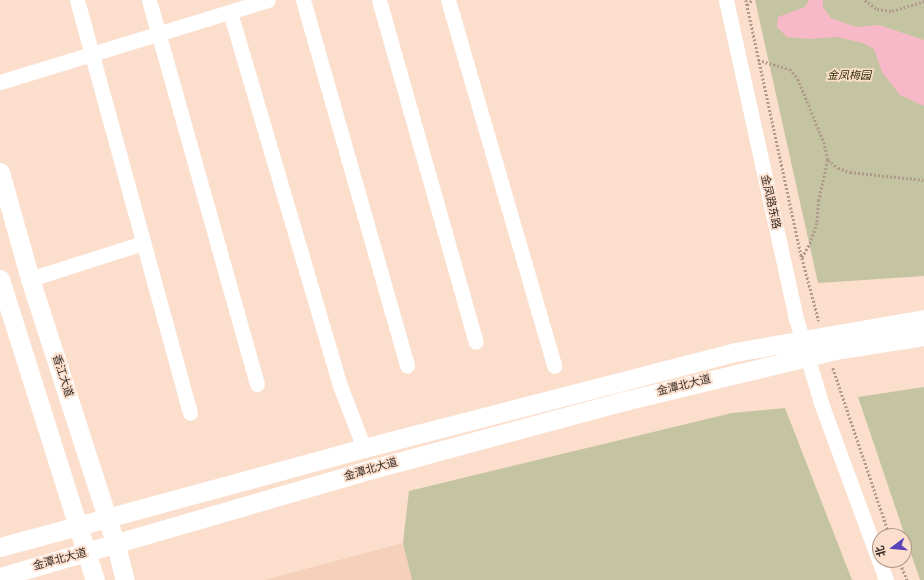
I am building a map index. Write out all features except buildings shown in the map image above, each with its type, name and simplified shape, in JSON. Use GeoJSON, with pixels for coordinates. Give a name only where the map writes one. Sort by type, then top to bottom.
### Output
{"type":"FeatureCollection","features":[{"type":"Feature","properties":{"kind":"main road","name":"香江大道"},"geometry":{"type":"LineString","coordinates":[[0,172],[30,279],[116,545],[125,580]]}},
{"type":"Feature","properties":{"kind":"main road"},"geometry":{"type":"LineString","coordinates":[[0,279],[88,552],[95,580]]}},
{"type":"Feature","properties":{"kind":"main road"},"geometry":{"type":"LineString","coordinates":[[832,336],[924,319]]}},
{"type":"Feature","properties":{"kind":"main road","name":"金潭北大道"},"geometry":{"type":"LineString","coordinates":[[0,547],[364,448],[735,352],[832,336]]}},
{"type":"Feature","properties":{"kind":"main road","name":"金潭北大道"},"geometry":{"type":"LineString","coordinates":[[0,577],[116,545],[372,469],[745,371],[832,336]]}},
{"type":"Feature","properties":{"kind":"main road"},"geometry":{"type":"LineString","coordinates":[[832,336],[924,336]]}},
{"type":"Feature","properties":{"kind":"street"},"geometry":{"type":"LineString","coordinates":[[77,0],[190,413]]}},
{"type":"Feature","properties":{"kind":"street"},"geometry":{"type":"LineString","coordinates":[[149,0],[257,384]]}},
{"type":"Feature","properties":{"kind":"street"},"geometry":{"type":"LineString","coordinates":[[0,82],[268,0]]}},
{"type":"Feature","properties":{"kind":"street"},"geometry":{"type":"LineString","coordinates":[[303,0],[408,366]]}},
{"type":"Feature","properties":{"kind":"street"},"geometry":{"type":"LineString","coordinates":[[379,0],[476,342]]}},
{"type":"Feature","properties":{"kind":"street"},"geometry":{"type":"LineString","coordinates":[[448,0],[554,366]]}},
{"type":"Feature","properties":{"kind":"street","name":"金凤路东路"},"geometry":{"type":"LineString","coordinates":[[726,0],[795,315],[821,403],[886,580]]}},
{"type":"Feature","properties":{"kind":"street"},"geometry":{"type":"LineString","coordinates":[[230,12],[339,383],[364,448]]}},
{"type":"Feature","properties":{"kind":"street"},"geometry":{"type":"LineString","coordinates":[[30,279],[143,243]]}},
{"type":"Feature","properties":{"kind":"path"},"geometry":{"type":"LineString","coordinates":[[746,0],[802,258],[832,336]]}},
{"type":"Feature","properties":{"kind":"path"},"geometry":{"type":"LineString","coordinates":[[747,6],[752,0]]}},
{"type":"Feature","properties":{"kind":"path"},"geometry":{"type":"LineString","coordinates":[[865,0],[878,9],[892,11],[924,1]]}},
{"type":"Feature","properties":{"kind":"path"},"geometry":{"type":"LineString","coordinates":[[758,60],[790,69],[798,79],[824,142],[828,160],[819,200],[817,223],[811,242],[802,258]]}},
{"type":"Feature","properties":{"kind":"path"},"geometry":{"type":"LineString","coordinates":[[828,160],[838,168],[850,172],[924,180]]}},
{"type":"Feature","properties":{"kind":"path"},"geometry":{"type":"LineString","coordinates":[[832,365],[850,424],[887,528]]}},
{"type":"Feature","properties":{"kind":"path"},"geometry":{"type":"LineString","coordinates":[[902,568],[907,580]]}},
{"type":"Feature","properties":{"kind":"shaded area"},"geometry":{"type":"Polygon","coordinates":[[[809,0],[823,0],[823,7],[831,18],[856,27],[879,25],[924,40],[924,106],[900,95],[882,72],[874,49],[863,43],[837,37],[810,39],[787,37],[777,27],[778,17],[805,7],[809,0]]]}},
{"type":"Feature","properties":{"kind":"shaded area"},"geometry":{"type":"Polygon","coordinates":[[[403,543],[412,580],[264,580],[403,543]]]}},
{"type":"Feature","properties":{"kind":"green space","name":"金凤梅园"},"geometry":{"type":"Polygon","coordinates":[[[755,0],[924,0],[924,276],[818,283],[755,0]]]}},
{"type":"Feature","properties":{"kind":"green space"},"geometry":{"type":"Polygon","coordinates":[[[924,387],[924,580],[920,580],[912,556],[912,528],[902,528],[858,397],[924,387]]]}},
{"type":"Feature","properties":{"kind":"green space"},"geometry":{"type":"Polygon","coordinates":[[[785,408],[852,580],[412,580],[403,543],[409,491],[732,413],[785,408]]]}}]}
